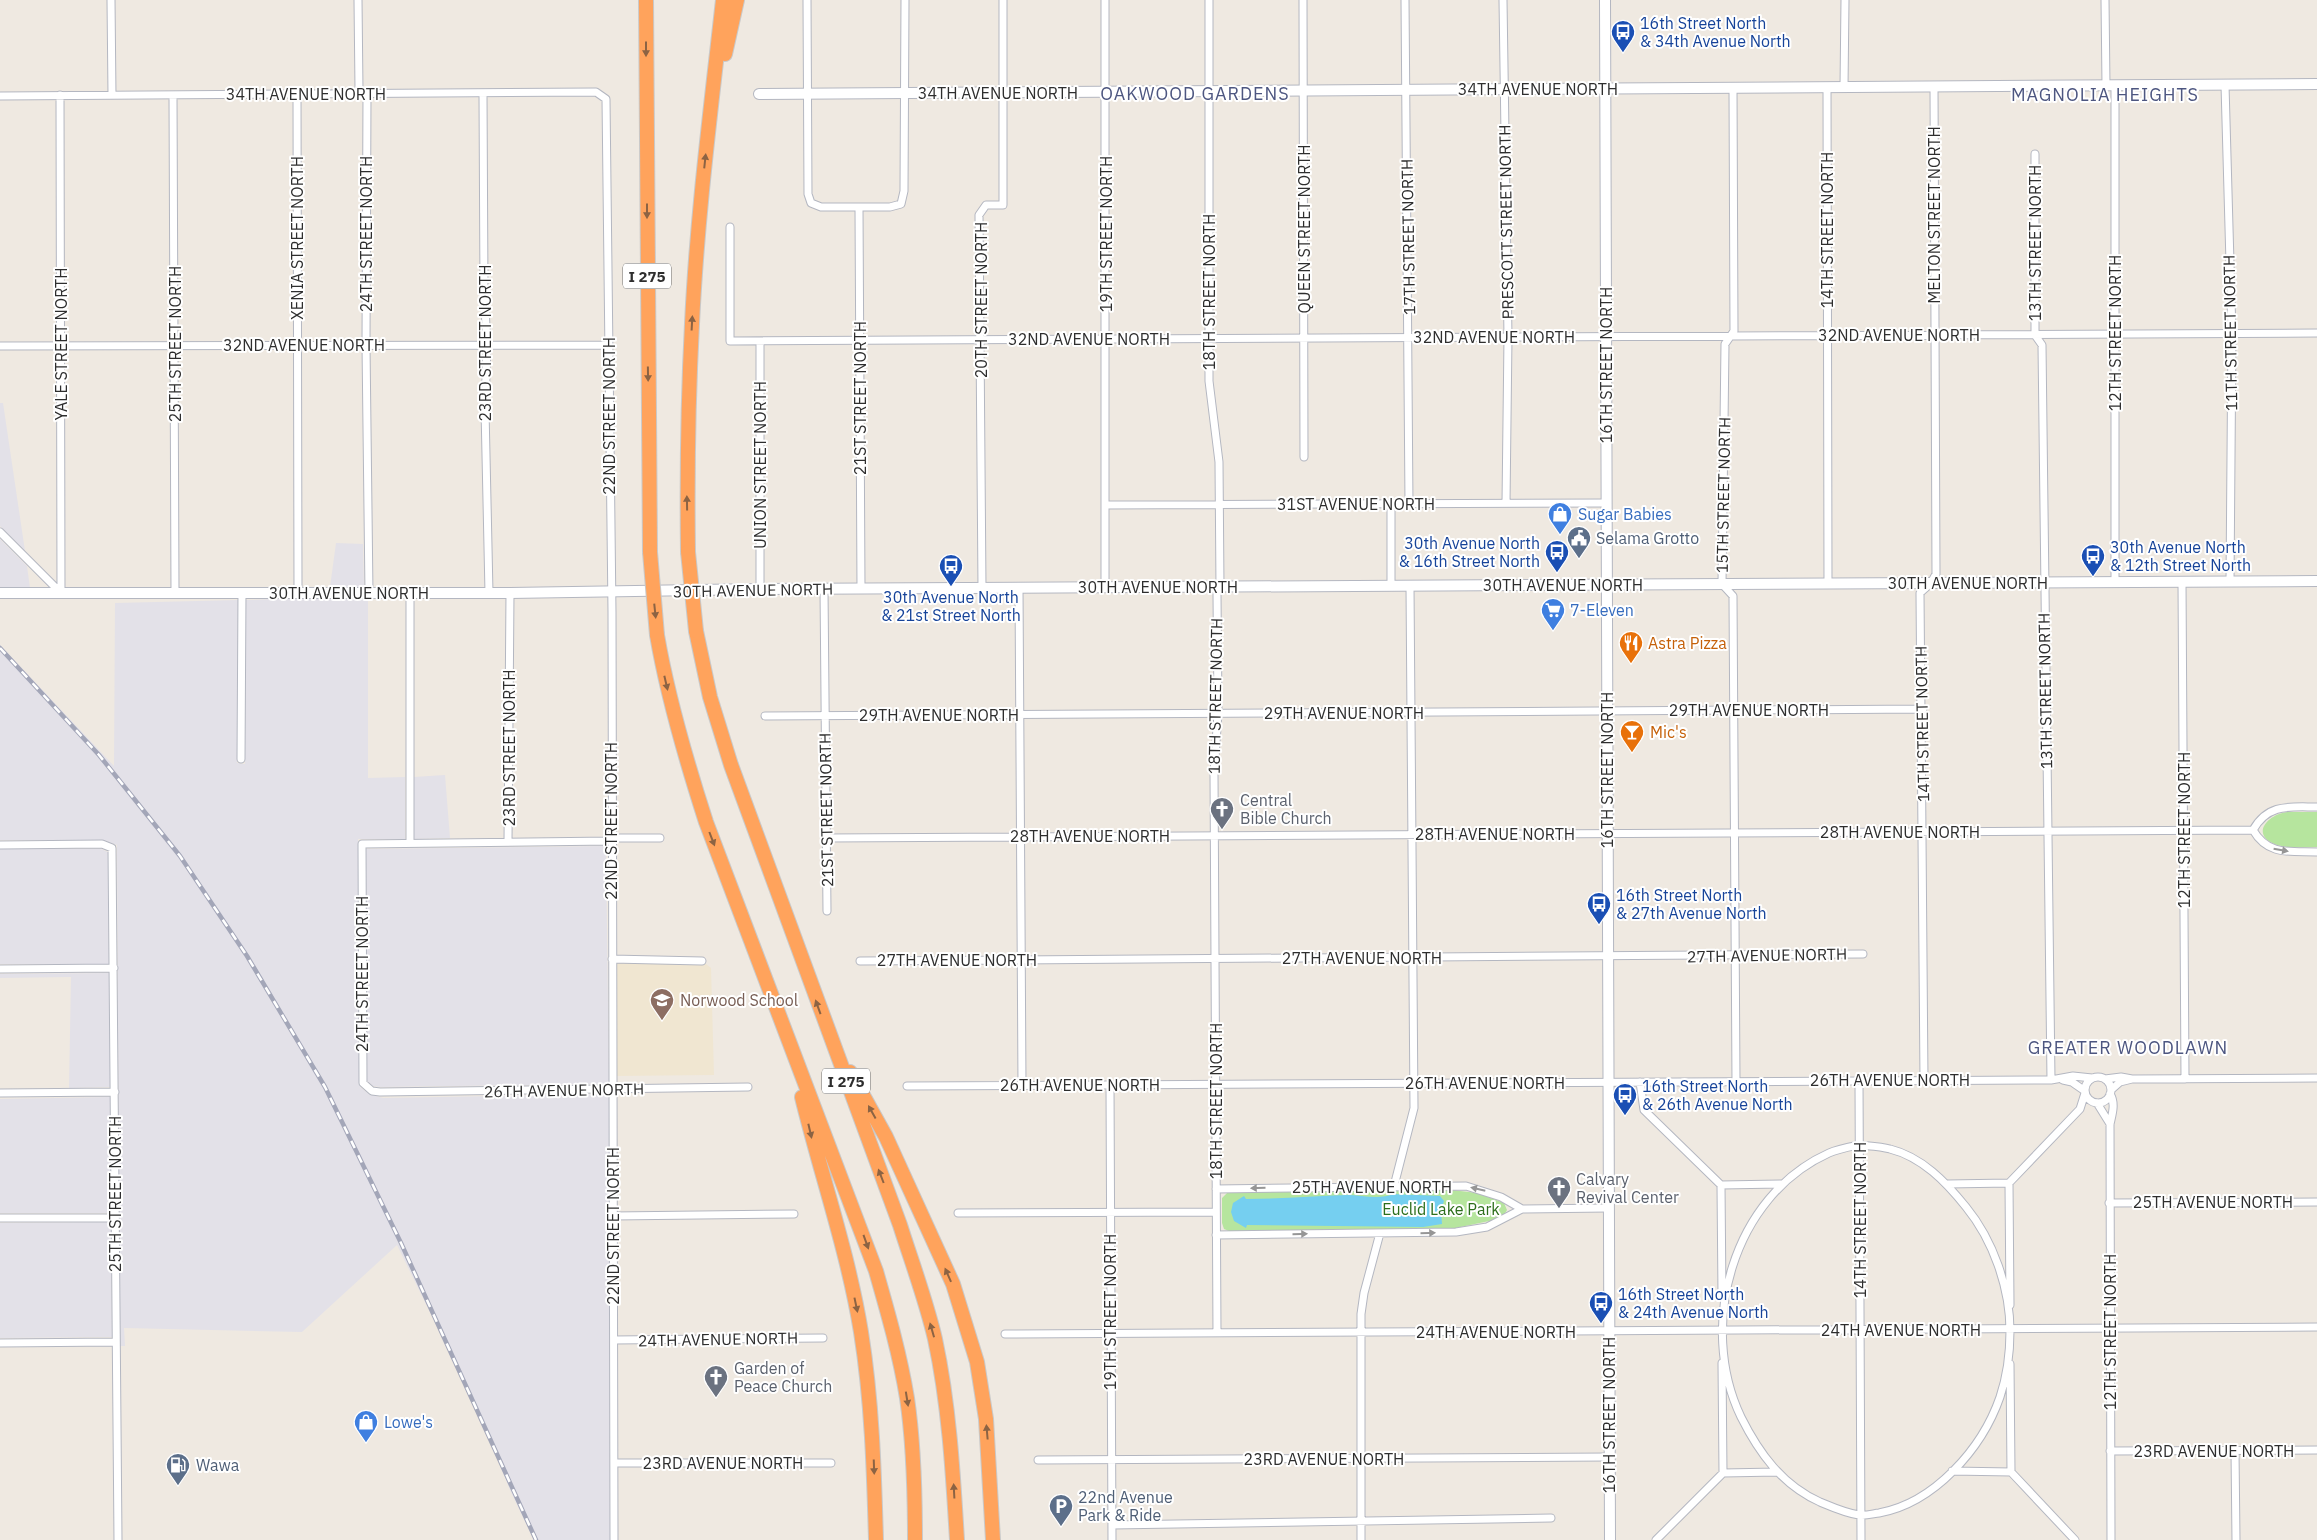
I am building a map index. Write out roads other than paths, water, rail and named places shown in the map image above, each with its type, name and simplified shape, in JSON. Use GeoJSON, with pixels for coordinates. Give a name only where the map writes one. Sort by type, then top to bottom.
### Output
{"type":"FeatureCollection","features":[{"type":"Feature","properties":{"kind":"highway","name":"I 275"},"geometry":{"type":"LineString","coordinates":[[646,0],[650,552],[657,636],[664,678],[682,750],[706,822],[876,1271],[893,1330],[907,1398],[913,1457],[915,1540]]}},
{"type":"Feature","properties":{"kind":"highway","name":"I 275"},"geometry":{"type":"LineString","coordinates":[[723,0],[709,128],[692,324],[687,473],[688,552],[696,631],[722,739],[826,1030],[900,1225],[934,1338],[948,1434],[957,1540]]}},
{"type":"Feature","properties":{"kind":"highway"},"geometry":{"type":"LineString","coordinates":[[709,128],[737,0]]}},
{"type":"Feature","properties":{"kind":"highway"},"geometry":{"type":"LineString","coordinates":[[826,1030],[886,1137],[953,1284],[979,1371],[986,1419],[995,1538]]}},
{"type":"Feature","properties":{"kind":"highway"},"geometry":{"type":"LineString","coordinates":[[792,1050],[818,1162],[850,1277],[861,1330],[873,1430],[876,1540]]}},
{"type":"Feature","properties":{"kind":"street"},"geometry":{"type":"LineString","coordinates":[[111,0],[112,95]]}},
{"type":"Feature","properties":{"kind":"street","name":"24TH STREET NORTH"},"geometry":{"type":"LineString","coordinates":[[358,0],[359,89],[367,94],[366,345],[369,593]]}},
{"type":"Feature","properties":{"kind":"street"},"geometry":{"type":"LineString","coordinates":[[807,0],[808,194],[812,203],[821,208],[890,207],[901,204],[904,191],[905,0]]}},
{"type":"Feature","properties":{"kind":"street","name":"20TH STREET NORTH"},"geometry":{"type":"LineString","coordinates":[[982,588],[979,215],[986,205],[1003,205],[1004,92],[1002,0]]}},
{"type":"Feature","properties":{"kind":"street","name":"19TH STREET NORTH"},"geometry":{"type":"LineString","coordinates":[[1105,0],[1105,587]]}},
{"type":"Feature","properties":{"kind":"street","name":"18TH STREET NORTH"},"geometry":{"type":"LineString","coordinates":[[1210,0],[1208,339],[1209,381],[1220,462],[1220,587],[1217,594],[1218,713],[1214,773],[1217,1333]]}},
{"type":"Feature","properties":{"kind":"street","name":"QUEEN STREET NORTH"},"geometry":{"type":"LineString","coordinates":[[1303,0],[1304,457]]}},
{"type":"Feature","properties":{"kind":"street","name":"17TH STREET NORTH"},"geometry":{"type":"LineString","coordinates":[[1405,0],[1410,504]]}},
{"type":"Feature","properties":{"kind":"street","name":"PRESCOTT STREET NORTH"},"geometry":{"type":"LineString","coordinates":[[1503,0],[1508,337],[1506,503]]}},
{"type":"Feature","properties":{"kind":"street","name":"16TH STREET NORTH"},"geometry":{"type":"LineString","coordinates":[[1605,0],[1608,1208],[1611,1539]]}},
{"type":"Feature","properties":{"kind":"street"},"geometry":{"type":"LineString","coordinates":[[1844,87],[1845,0]]}},
{"type":"Feature","properties":{"kind":"street","name":"12TH STREET NORTH"},"geometry":{"type":"LineString","coordinates":[[2104,0],[2110,85],[2116,582]]}},
{"type":"Feature","properties":{"kind":"street","name":"34TH AVENUE NORTH"},"geometry":{"type":"LineString","coordinates":[[759,94],[2317,84]]}},
{"type":"Feature","properties":{"kind":"street","name":"11TH STREET NORTH"},"geometry":{"type":"LineString","coordinates":[[2225,85],[2232,334],[2230,581]]}},
{"type":"Feature","properties":{"kind":"street","name":"MELTON STREET NORTH"},"geometry":{"type":"LineString","coordinates":[[1931,583],[1936,574],[1934,86]]}},
{"type":"Feature","properties":{"kind":"street","name":"15TH STREET NORTH"},"geometry":{"type":"LineString","coordinates":[[1733,88],[1734,331],[1725,344],[1722,584],[1733,596],[1736,1081]]}},
{"type":"Feature","properties":{"kind":"street","name":"14TH STREET NORTH"},"geometry":{"type":"LineString","coordinates":[[1826,88],[1828,583]]}},
{"type":"Feature","properties":{"kind":"street","name":"34TH AVENUE NORTH"},"geometry":{"type":"LineString","coordinates":[[0,96],[596,92],[602,94],[607,102]]}},
{"type":"Feature","properties":{"kind":"street","name":"XENIA STREET NORTH"},"geometry":{"type":"LineString","coordinates":[[297,94],[298,592]]}},
{"type":"Feature","properties":{"kind":"street","name":"23RD STREET NORTH"},"geometry":{"type":"LineString","coordinates":[[483,94],[484,290],[487,344],[485,410],[489,593]]}},
{"type":"Feature","properties":{"kind":"street","name":"25TH STREET NORTH"},"geometry":{"type":"LineString","coordinates":[[173,95],[175,592]]}},
{"type":"Feature","properties":{"kind":"street","name":"YALE STREET NORTH"},"geometry":{"type":"LineString","coordinates":[[60,96],[61,593]]}},
{"type":"Feature","properties":{"kind":"street","name":"22ND STREET NORTH"},"geometry":{"type":"LineString","coordinates":[[607,102],[614,1540]]}},
{"type":"Feature","properties":{"kind":"street","name":"13TH STREET NORTH"},"geometry":{"type":"LineString","coordinates":[[2035,154],[2035,335],[2042,345],[2043,582],[2051,1080]]}},
{"type":"Feature","properties":{"kind":"street","name":"21ST STREET NORTH"},"geometry":{"type":"LineString","coordinates":[[859,207],[860,589]]}},
{"type":"Feature","properties":{"kind":"street","name":"32ND AVENUE NORTH"},"geometry":{"type":"LineString","coordinates":[[730,227],[730,341],[2317,333]]}},
{"type":"Feature","properties":{"kind":"street","name":"UNION STREET NORTH"},"geometry":{"type":"LineString","coordinates":[[760,341],[760,589]]}},
{"type":"Feature","properties":{"kind":"street","name":"32ND AVENUE NORTH"},"geometry":{"type":"LineString","coordinates":[[0,346],[609,345]]}},
{"type":"Feature","properties":{"kind":"street","name":"31ST AVENUE NORTH"},"geometry":{"type":"LineString","coordinates":[[1105,504],[1606,503]]}},
{"type":"Feature","properties":{"kind":"street"},"geometry":{"type":"LineString","coordinates":[[1391,504],[1391,586]]}},
{"type":"Feature","properties":{"kind":"street"},"geometry":{"type":"LineString","coordinates":[[0,532],[61,593]]}},
{"type":"Feature","properties":{"kind":"street","name":"30TH AVENUE NORTH"},"geometry":{"type":"LineString","coordinates":[[0,593],[298,592],[410,594],[760,589],[2317,581]]}},
{"type":"Feature","properties":{"kind":"street","name":"12TH STREET NORTH"},"geometry":{"type":"LineString","coordinates":[[2182,582],[2185,830],[2185,1079]]}},
{"type":"Feature","properties":{"kind":"street","name":"14TH STREET NORTH"},"geometry":{"type":"LineString","coordinates":[[1924,1080],[1923,710],[1920,593],[1931,583]]}},
{"type":"Feature","properties":{"kind":"street"},"geometry":{"type":"LineString","coordinates":[[1394,1186],[1413,1118],[1410,586]]}},
{"type":"Feature","properties":{"kind":"street"},"geometry":{"type":"LineString","coordinates":[[1019,588],[1022,1085]]}},
{"type":"Feature","properties":{"kind":"street","name":"21ST STREET NORTH"},"geometry":{"type":"LineString","coordinates":[[824,589],[827,911]]}},
{"type":"Feature","properties":{"kind":"street"},"geometry":{"type":"LineString","coordinates":[[241,759],[242,592]]}},
{"type":"Feature","properties":{"kind":"street","name":"23RD STREET NORTH"},"geometry":{"type":"LineString","coordinates":[[508,842],[510,593]]}},
{"type":"Feature","properties":{"kind":"street"},"geometry":{"type":"LineString","coordinates":[[410,594],[410,843],[660,838]]}},
{"type":"Feature","properties":{"kind":"street","name":"29TH AVENUE NORTH"},"geometry":{"type":"LineString","coordinates":[[765,716],[1923,710]]}},
{"type":"Feature","properties":{"kind":"street"},"geometry":{"type":"LineString","coordinates":[[2317,807],[2285,808],[2270,811],[2254,830],[2264,845],[2274,849],[2317,852]]}},
{"type":"Feature","properties":{"kind":"street","name":"28TH AVENUE NORTH"},"geometry":{"type":"LineString","coordinates":[[826,838],[2254,830]]}},
{"type":"Feature","properties":{"kind":"street","name":"24TH STREET NORTH"},"geometry":{"type":"LineString","coordinates":[[380,1092],[372,1091],[362,1083],[362,844],[410,843]]}},
{"type":"Feature","properties":{"kind":"street","name":"25TH STREET NORTH"},"geometry":{"type":"LineString","coordinates":[[0,845],[102,844],[112,848],[118,1540]]}},
{"type":"Feature","properties":{"kind":"street","name":"27TH AVENUE NORTH"},"geometry":{"type":"LineString","coordinates":[[860,960],[1863,954]]}},
{"type":"Feature","properties":{"kind":"street"},"geometry":{"type":"LineString","coordinates":[[612,959],[702,961]]}},
{"type":"Feature","properties":{"kind":"street"},"geometry":{"type":"LineString","coordinates":[[0,969],[114,968]]}},
{"type":"Feature","properties":{"kind":"street","name":"26TH AVENUE NORTH"},"geometry":{"type":"LineString","coordinates":[[907,1086],[2051,1080],[2074,1076],[2092,1078]]}},
{"type":"Feature","properties":{"kind":"street"},"geometry":{"type":"LineString","coordinates":[[2080,1109],[2086,1084],[2092,1078],[2104,1079],[2121,1076],[2132,1079]]}},
{"type":"Feature","properties":{"kind":"street"},"geometry":{"type":"LineString","coordinates":[[2075,1540],[2011,1472],[2009,1183],[2080,1109],[2105,1101],[2110,1092],[2120,1082],[2132,1079],[2317,1078]]}},
{"type":"Feature","properties":{"kind":"street"},"geometry":{"type":"LineString","coordinates":[[2063,1079],[2072,1082],[2085,1092],[2089,1100],[2096,1103],[2110,1124]]}},
{"type":"Feature","properties":{"kind":"street"},"geometry":{"type":"LineString","coordinates":[[2104,1079],[2110,1092]]}},
{"type":"Feature","properties":{"kind":"street","name":"14TH STREET NORTH"},"geometry":{"type":"LineString","coordinates":[[1859,1081],[1861,1540]]}},
{"type":"Feature","properties":{"kind":"street"},"geometry":{"type":"LineString","coordinates":[[1640,1082],[1644,1110],[1721,1185],[1783,1184]]}},
{"type":"Feature","properties":{"kind":"street","name":"19TH STREET NORTH"},"geometry":{"type":"LineString","coordinates":[[1110,1085],[1112,1540]]}},
{"type":"Feature","properties":{"kind":"street","name":"26TH AVENUE NORTH"},"geometry":{"type":"LineString","coordinates":[[380,1092],[748,1087]]}},
{"type":"Feature","properties":{"kind":"street"},"geometry":{"type":"LineString","coordinates":[[0,1093],[115,1092]]}},
{"type":"Feature","properties":{"kind":"street","name":"12TH STREET NORTH"},"geometry":{"type":"LineString","coordinates":[[2110,1092],[2113,1114],[2110,1124],[2109,1203],[2111,1540]]}},
{"type":"Feature","properties":{"kind":"street"},"geometry":{"type":"LineString","coordinates":[[1859,1145],[1891,1149],[1915,1159],[1948,1184],[1978,1222],[1998,1268],[2010,1329],[2008,1363],[2000,1397],[1974,1444],[1952,1471],[1918,1500],[1893,1510],[1861,1516],[1811,1498],[1794,1488],[1777,1472],[1749,1433],[1729,1386],[1722,1331],[1727,1286],[1736,1255],[1757,1216],[1783,1184],[1806,1166],[1831,1152],[1859,1145]]}},
{"type":"Feature","properties":{"kind":"street"},"geometry":{"type":"LineString","coordinates":[[1948,1184],[2009,1183]]}},
{"type":"Feature","properties":{"kind":"street"},"geometry":{"type":"LineString","coordinates":[[1721,1185],[1723,1473]]}},
{"type":"Feature","properties":{"kind":"street","name":"25TH AVENUE NORTH"},"geometry":{"type":"LineString","coordinates":[[1216,1189],[1466,1186],[1501,1196],[1522,1209]]}},
{"type":"Feature","properties":{"kind":"street","name":"25TH AVENUE NORTH"},"geometry":{"type":"LineString","coordinates":[[2109,1203],[2317,1202]]}},
{"type":"Feature","properties":{"kind":"street"},"geometry":{"type":"LineString","coordinates":[[1216,1235],[1472,1230],[1501,1221],[1522,1209],[1608,1208]]}},
{"type":"Feature","properties":{"kind":"street"},"geometry":{"type":"LineString","coordinates":[[958,1213],[1216,1212]]}},
{"type":"Feature","properties":{"kind":"street"},"geometry":{"type":"LineString","coordinates":[[613,1216],[794,1214]]}},
{"type":"Feature","properties":{"kind":"street"},"geometry":{"type":"LineString","coordinates":[[0,1218],[115,1218]]}},
{"type":"Feature","properties":{"kind":"street"},"geometry":{"type":"LineString","coordinates":[[1361,1540],[1361,1332],[1364,1293],[1380,1233]]}},
{"type":"Feature","properties":{"kind":"street","name":"24TH AVENUE NORTH"},"geometry":{"type":"LineString","coordinates":[[1005,1334],[2317,1327]]}},
{"type":"Feature","properties":{"kind":"street","name":"24TH AVENUE NORTH"},"geometry":{"type":"LineString","coordinates":[[614,1340],[823,1338]]}},
{"type":"Feature","properties":{"kind":"street"},"geometry":{"type":"LineString","coordinates":[[0,1343],[116,1342]]}},
{"type":"Feature","properties":{"kind":"street","name":"23RD AVENUE NORTH"},"geometry":{"type":"LineString","coordinates":[[2110,1452],[2317,1450]]}},
{"type":"Feature","properties":{"kind":"street"},"geometry":{"type":"LineString","coordinates":[[2235,1451],[2236,1540]]}},
{"type":"Feature","properties":{"kind":"street","name":"23RD AVENUE NORTH"},"geometry":{"type":"LineString","coordinates":[[1038,1460],[1609,1457]]}},
{"type":"Feature","properties":{"kind":"street","name":"23RD AVENUE NORTH"},"geometry":{"type":"LineString","coordinates":[[615,1463],[831,1463]]}},
{"type":"Feature","properties":{"kind":"street"},"geometry":{"type":"LineString","coordinates":[[1952,1471],[2011,1472]]}},
{"type":"Feature","properties":{"kind":"street"},"geometry":{"type":"LineString","coordinates":[[1656,1540],[1723,1473],[1777,1472]]}},
{"type":"Feature","properties":{"kind":"street"},"geometry":{"type":"LineString","coordinates":[[1112,1525],[1551,1518]]}},
{"type":"Feature","properties":{"kind":"water"},"geometry":{"type":"Polygon","coordinates":[[[1393,1194],[1440,1196],[1444,1201],[1441,1210],[1442,1224],[1423,1227],[1247,1225],[1246,1228],[1234,1221],[1231,1212],[1233,1203],[1244,1196],[1246,1199],[1259,1199],[1347,1195],[1376,1197],[1393,1194]]]}},
{"type":"Feature","properties":{"kind":"railway"},"geometry":{"type":"LineString","coordinates":[[0,648],[99,755],[180,856],[247,956],[325,1087],[401,1243],[536,1540]]}},
{"type":"Feature","properties":{"kind":"place","name":"16th Street North & 34th Avenue North"},"geometry":{"type":"Point","coordinates":[1623,53]}},
{"type":"Feature","properties":{"kind":"place","name":"Sugar Babies"},"geometry":{"type":"Point","coordinates":[1560,535]}},
{"type":"Feature","properties":{"kind":"place","name":"Selama Grotto"},"geometry":{"type":"Point","coordinates":[1579,559]}},
{"type":"Feature","properties":{"kind":"place","name":"30th Avenue North & 16th Street North"},"geometry":{"type":"Point","coordinates":[1557,573]}},
{"type":"Feature","properties":{"kind":"place","name":"30th Avenue North & 12th Street North"},"geometry":{"type":"Point","coordinates":[2093,577]}},
{"type":"Feature","properties":{"kind":"place","name":"30th Avenue North & 21st Street North"},"geometry":{"type":"Point","coordinates":[951,587]}},
{"type":"Feature","properties":{"kind":"place","name":"7-Eleven"},"geometry":{"type":"Point","coordinates":[1553,631]}},
{"type":"Feature","properties":{"kind":"place","name":"Astra Pizza"},"geometry":{"type":"Point","coordinates":[1631,664]}},
{"type":"Feature","properties":{"kind":"place","name":"Mic's"},"geometry":{"type":"Point","coordinates":[1632,753]}},
{"type":"Feature","properties":{"kind":"place","name":"Central Bible Church"},"geometry":{"type":"Point","coordinates":[1222,830]}},
{"type":"Feature","properties":{"kind":"place","name":"16th Street North & 27th Avenue North"},"geometry":{"type":"Point","coordinates":[1599,925]}},
{"type":"Feature","properties":{"kind":"place","name":"Norwood School"},"geometry":{"type":"Point","coordinates":[662,1021]}},
{"type":"Feature","properties":{"kind":"place","name":"16th Street North & 26th Avenue North"},"geometry":{"type":"Point","coordinates":[1625,1116]}},
{"type":"Feature","properties":{"kind":"place","name":"Calvary Revival Center"},"geometry":{"type":"Point","coordinates":[1559,1209]}},
{"type":"Feature","properties":{"kind":"place","name":"16th Street North & 24th Avenue North"},"geometry":{"type":"Point","coordinates":[1601,1324]}},
{"type":"Feature","properties":{"kind":"place","name":"Garden of Peace Church"},"geometry":{"type":"Point","coordinates":[716,1398]}},
{"type":"Feature","properties":{"kind":"place","name":"Lowe's"},"geometry":{"type":"Point","coordinates":[366,1443]}},
{"type":"Feature","properties":{"kind":"place","name":"Wawa"},"geometry":{"type":"Point","coordinates":[178,1486]}},
{"type":"Feature","properties":{"kind":"place","name":"22nd Avenue Park & Ride"},"geometry":{"type":"Point","coordinates":[1061,1527]}},
{"type":"Feature","properties":{"kind":"district","name":"OAKWOOD GARDENS"},"geometry":{"type":"Point","coordinates":[1195,93]}},
{"type":"Feature","properties":{"kind":"district","name":"MAGNOLIA HEIGHTS"},"geometry":{"type":"Point","coordinates":[2105,94]}},
{"type":"Feature","properties":{"kind":"district","name":"GREATER WOODLAWN"},"geometry":{"type":"Point","coordinates":[2128,1047]}},
{"type":"Feature","properties":{"kind":"park label","name":"Euclid Lake Park"},"geometry":{"type":"Point","coordinates":[1441,1209]}}]}
